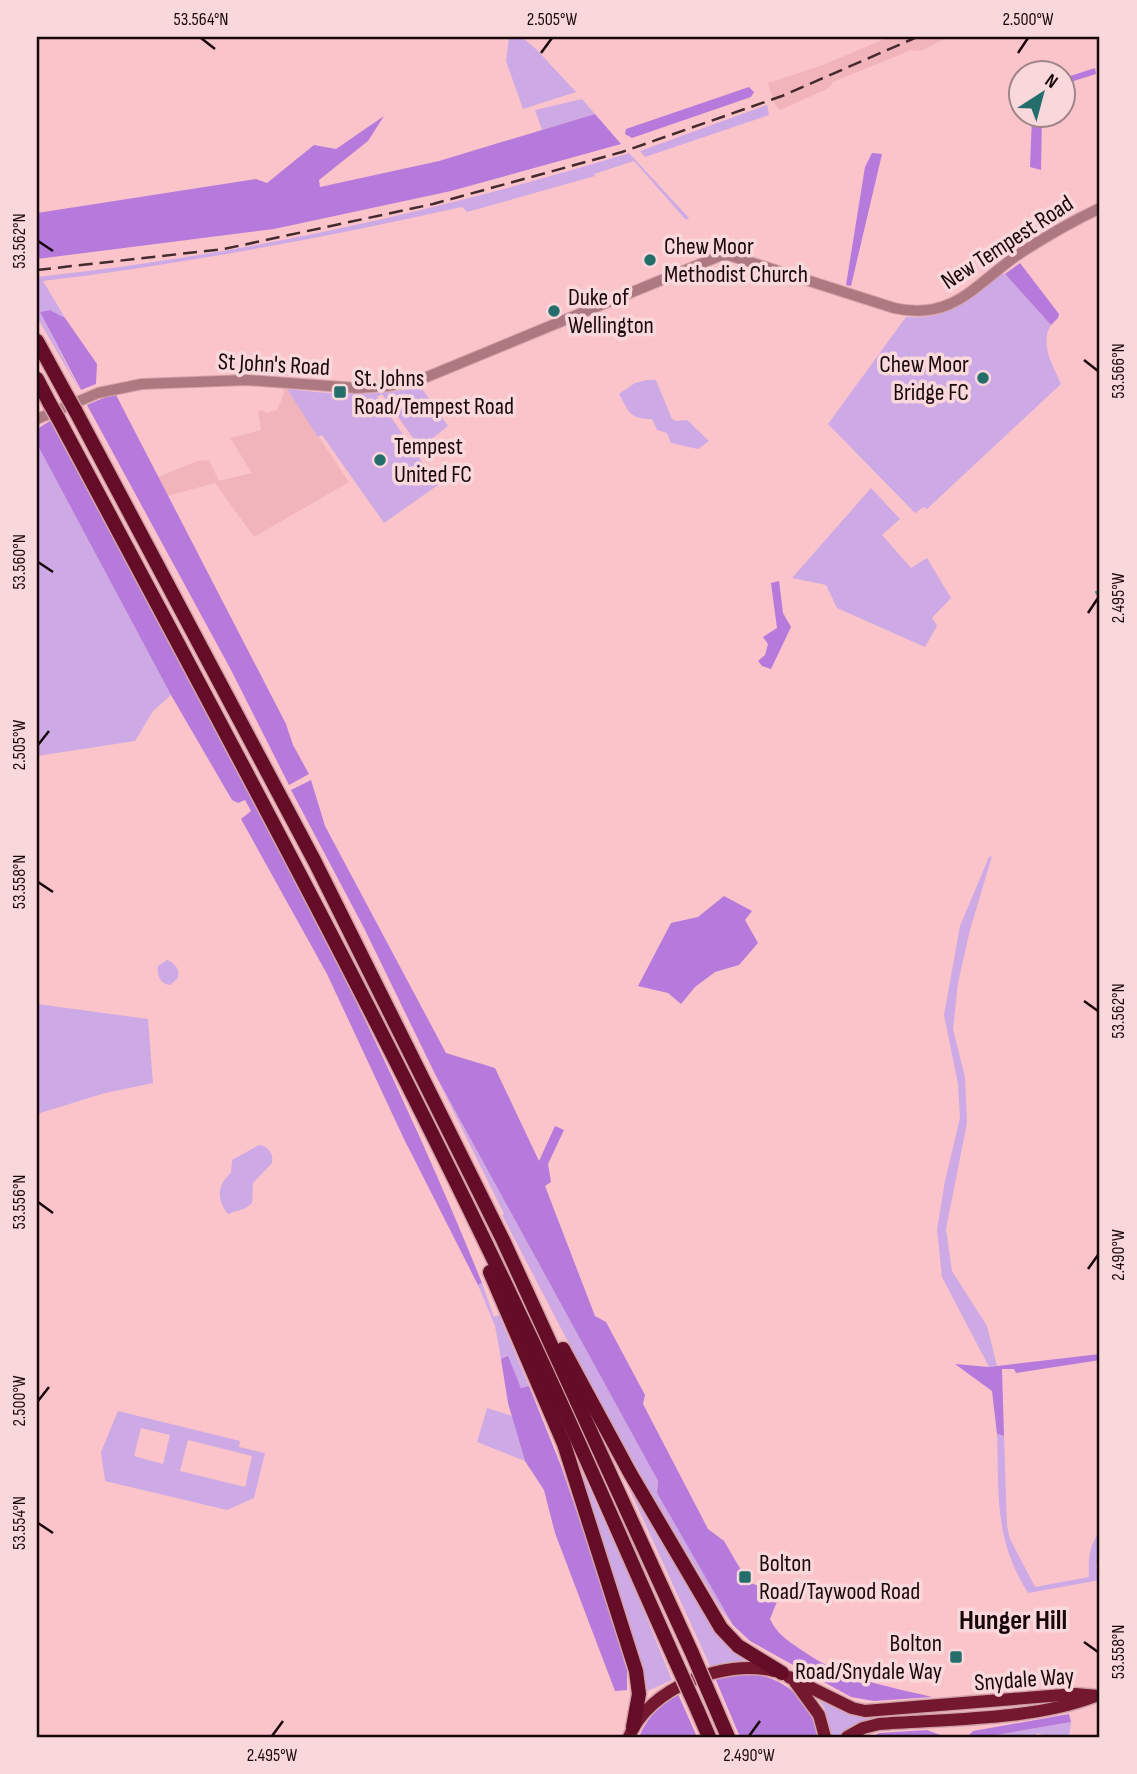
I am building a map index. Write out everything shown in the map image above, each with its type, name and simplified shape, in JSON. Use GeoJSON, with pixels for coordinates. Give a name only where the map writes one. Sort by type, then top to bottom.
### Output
{"type":"FeatureCollection","features":[{"type":"Feature","properties":{"kind":"highway"},"geometry":{"type":"LineString","coordinates":[[37,341],[315,862],[503,1240],[728,1737]]}},
{"type":"Feature","properties":{"kind":"highway"},"geometry":{"type":"LineString","coordinates":[[37,379],[47,414],[301,875],[439,1148],[522,1317],[709,1737]]}},
{"type":"Feature","properties":{"kind":"highway"},"geometry":{"type":"LineString","coordinates":[[439,1148],[564,1444],[636,1671],[639,1691],[631,1732]]}},
{"type":"Feature","properties":{"kind":"highway"},"geometry":{"type":"LineString","coordinates":[[503,1240],[630,1473],[721,1628],[735,1643],[785,1675],[804,1691],[815,1707],[825,1737]]}},
{"type":"Feature","properties":{"kind":"highway","name":"Snydale Way"},"geometry":{"type":"LineString","coordinates":[[631,1732],[660,1698],[696,1679],[744,1666],[785,1675],[852,1708],[865,1711],[1075,1694],[1099,1695]]}},
{"type":"Feature","properties":{"kind":"highway","name":"Snydale Way"},"geometry":{"type":"LineString","coordinates":[[847,1737],[863,1728],[879,1724],[1013,1714],[1076,1704],[1099,1695]]}},
{"type":"Feature","properties":{"kind":"street","name":"New Tempest Road"},"geometry":{"type":"LineString","coordinates":[[894,308],[918,312],[950,306],[1015,257],[1100,208]]}},
{"type":"Feature","properties":{"kind":"street","name":"St John's Road"},"geometry":{"type":"LineString","coordinates":[[47,414],[98,393],[142,384],[247,380],[356,388],[388,386],[422,379],[722,255],[894,308]]}},
{"type":"Feature","properties":{"kind":"shaded area"},"geometry":{"type":"Polygon","coordinates":[[[509,37],[523,38],[576,92],[523,109],[506,61],[509,37]]]}},
{"type":"Feature","properties":{"kind":"shaded area"},"geometry":{"type":"Polygon","coordinates":[[[889,37],[948,37],[921,51],[911,50],[833,82],[827,89],[780,110],[775,105],[768,83],[823,65],[889,37]]]}},
{"type":"Feature","properties":{"kind":"shaded area"},"geometry":{"type":"Polygon","coordinates":[[[1095,68],[1096,74],[1078,80],[1078,73],[1095,68]]]}},
{"type":"Feature","properties":{"kind":"shaded area"},"geometry":{"type":"Polygon","coordinates":[[[749,87],[754,92],[751,97],[632,138],[625,134],[626,129],[749,87]]]}},
{"type":"Feature","properties":{"kind":"shaded area"},"geometry":{"type":"Polygon","coordinates":[[[582,99],[595,114],[542,130],[535,110],[582,99]]]}},
{"type":"Feature","properties":{"kind":"shaded area"},"geometry":{"type":"Polygon","coordinates":[[[767,105],[769,115],[645,157],[640,151],[767,105]]]}},
{"type":"Feature","properties":{"kind":"shaded area"},"geometry":{"type":"Polygon","coordinates":[[[595,114],[621,144],[451,191],[274,229],[37,259],[37,213],[256,179],[267,183],[314,145],[336,149],[384,116],[368,141],[319,180],[320,187],[439,161],[595,114]]]}},
{"type":"Feature","properties":{"kind":"shaded area"},"geometry":{"type":"Polygon","coordinates":[[[1031,130],[1042,130],[1041,170],[1030,167],[1031,130]]]}},
{"type":"Feature","properties":{"kind":"shaded area"},"geometry":{"type":"Polygon","coordinates":[[[629,153],[689,218],[686,220],[634,161],[594,174],[595,176],[467,212],[462,207],[253,249],[43,281],[65,318],[50,310],[40,312],[80,391],[37,317],[37,277],[188,257],[336,229],[482,195],[629,153]]]}},
{"type":"Feature","properties":{"kind":"shaded area"},"geometry":{"type":"Polygon","coordinates":[[[872,153],[882,154],[851,286],[846,285],[865,167],[872,153]]]}},
{"type":"Feature","properties":{"kind":"shaded area"},"geometry":{"type":"Polygon","coordinates":[[[1020,263],[1059,314],[1051,325],[1005,274],[1020,263]]]}},
{"type":"Feature","properties":{"kind":"shaded area"},"geometry":{"type":"Polygon","coordinates":[[[1000,274],[1005,274],[1051,325],[1046,340],[1047,347],[1061,384],[927,509],[924,507],[915,513],[828,424],[906,317],[946,312],[968,300],[1000,274]]]}},
{"type":"Feature","properties":{"kind":"shaded area"},"geometry":{"type":"Polygon","coordinates":[[[50,310],[65,318],[97,364],[96,384],[81,390],[40,312],[50,310]]]}},
{"type":"Feature","properties":{"kind":"shaded area"},"geometry":{"type":"Polygon","coordinates":[[[656,380],[672,419],[687,420],[709,441],[698,449],[671,443],[667,433],[657,430],[652,419],[634,416],[619,394],[635,383],[656,380]]]}},
{"type":"Feature","properties":{"kind":"shaded area"},"geometry":{"type":"Polygon","coordinates":[[[283,388],[287,389],[349,482],[254,537],[215,483],[167,496],[158,477],[197,461],[209,460],[219,481],[252,473],[230,438],[261,430],[258,411],[266,413],[277,410],[284,394],[283,388]]]}},
{"type":"Feature","properties":{"kind":"shaded area","name":"Tempest United FC"},"geometry":{"type":"Polygon","coordinates":[[[413,388],[423,390],[448,426],[420,448],[382,394],[377,397],[438,485],[384,523],[322,435],[318,437],[287,389],[350,394],[413,388]]]}},
{"type":"Feature","properties":{"kind":"shaded area"},"geometry":{"type":"Polygon","coordinates":[[[115,393],[286,724],[293,745],[309,774],[289,785],[231,670],[87,405],[115,393]]]}},
{"type":"Feature","properties":{"kind":"shaded area"},"geometry":{"type":"Polygon","coordinates":[[[50,421],[222,740],[333,954],[435,1172],[482,1283],[478,1285],[404,1139],[327,974],[241,819],[251,811],[245,800],[238,803],[232,800],[171,695],[37,444],[37,429],[50,421]]]}},
{"type":"Feature","properties":{"kind":"shaded area"},"geometry":{"type":"Polygon","coordinates":[[[37,444],[171,695],[153,711],[135,741],[37,756],[37,444]]]}},
{"type":"Feature","properties":{"kind":"shaded area"},"geometry":{"type":"Polygon","coordinates":[[[871,488],[900,519],[882,535],[911,568],[927,558],[951,598],[932,618],[937,626],[925,647],[837,608],[826,585],[792,578],[871,488]]]}},
{"type":"Feature","properties":{"kind":"shaded area"},"geometry":{"type":"Polygon","coordinates":[[[779,581],[783,613],[791,627],[771,669],[762,666],[758,661],[765,655],[768,644],[763,637],[777,628],[771,583],[779,581]]]}},
{"type":"Feature","properties":{"kind":"shaded area"},"geometry":{"type":"Polygon","coordinates":[[[311,780],[325,826],[446,1053],[495,1068],[539,1161],[555,1126],[564,1130],[548,1164],[551,1182],[545,1186],[595,1316],[606,1322],[645,1395],[643,1404],[708,1529],[724,1541],[748,1582],[780,1594],[770,1619],[787,1640],[816,1659],[847,1674],[932,1697],[874,1701],[851,1697],[750,1641],[733,1625],[657,1493],[658,1481],[435,1074],[364,928],[291,790],[311,780]]]}},
{"type":"Feature","properties":{"kind":"shaded area"},"geometry":{"type":"Polygon","coordinates":[[[992,856],[970,930],[958,983],[953,1029],[965,1077],[967,1123],[946,1229],[952,1271],[987,1326],[997,1366],[989,1367],[942,1277],[937,1229],[960,1118],[958,1084],[944,1015],[960,926],[989,857],[992,856]]]}},
{"type":"Feature","properties":{"kind":"shaded area"},"geometry":{"type":"Polygon","coordinates":[[[724,896],[752,911],[745,920],[758,943],[739,965],[715,972],[695,987],[681,1004],[668,993],[638,986],[671,923],[698,917],[724,896]]]}},
{"type":"Feature","properties":{"kind":"shaded area"},"geometry":{"type":"Polygon","coordinates":[[[167,960],[178,970],[177,979],[170,985],[160,979],[158,973],[158,966],[167,960]]]}},
{"type":"Feature","properties":{"kind":"shaded area"},"geometry":{"type":"Polygon","coordinates":[[[37,1004],[148,1019],[153,1083],[105,1093],[37,1114],[37,1004]]]}},
{"type":"Feature","properties":{"kind":"shaded area"},"geometry":{"type":"Polygon","coordinates":[[[435,1074],[658,1481],[657,1493],[733,1625],[651,1493],[590,1384],[502,1215],[504,1214],[435,1074]]]}},
{"type":"Feature","properties":{"kind":"shaded area"},"geometry":{"type":"Polygon","coordinates":[[[259,1145],[270,1151],[272,1163],[253,1183],[252,1203],[228,1214],[221,1203],[220,1192],[223,1182],[231,1173],[232,1160],[259,1145]]]}},
{"type":"Feature","properties":{"kind":"shaded area"},"geometry":{"type":"Polygon","coordinates":[[[482,1283],[494,1317],[499,1315],[529,1386],[521,1388],[508,1357],[501,1359],[495,1326],[478,1285],[482,1283]]]}},
{"type":"Feature","properties":{"kind":"shaded area"},"geometry":{"type":"Polygon","coordinates":[[[1100,1354],[1100,1360],[1016,1373],[1014,1369],[1002,1369],[1004,1436],[997,1434],[992,1391],[955,1364],[989,1367],[1100,1354]]]}},
{"type":"Feature","properties":{"kind":"shaded area"},"geometry":{"type":"Polygon","coordinates":[[[508,1356],[521,1388],[529,1386],[561,1466],[625,1653],[623,1658],[627,1670],[627,1690],[615,1691],[555,1533],[544,1490],[525,1461],[508,1403],[501,1359],[508,1356]]]}},
{"type":"Feature","properties":{"kind":"shaded area"},"geometry":{"type":"Polygon","coordinates":[[[487,1408],[512,1416],[525,1461],[477,1442],[487,1408]]]}},
{"type":"Feature","properties":{"kind":"shaded area"},"geometry":{"type":"Polygon","coordinates":[[[118,1411],[240,1441],[239,1447],[265,1453],[254,1498],[227,1510],[105,1481],[101,1452],[118,1411]],[[141,1428],[134,1456],[163,1464],[170,1435],[141,1428]],[[188,1440],[180,1471],[245,1487],[252,1456],[188,1440]]]}},
{"type":"Feature","properties":{"kind":"shaded area"},"geometry":{"type":"Polygon","coordinates":[[[997,1434],[1004,1436],[1007,1526],[1010,1539],[1035,1587],[1089,1577],[1090,1553],[1100,1532],[1097,1541],[1100,1556],[1096,1568],[1100,1571],[1100,1580],[1028,1593],[1009,1554],[1000,1516],[997,1434]]]}},
{"type":"Feature","properties":{"kind":"shaded area"},"geometry":{"type":"Polygon","coordinates":[[[572,1450],[631,1580],[672,1680],[645,1692],[641,1662],[572,1450]]]}},
{"type":"Feature","properties":{"kind":"shaded area"},"geometry":{"type":"Polygon","coordinates":[[[616,1460],[751,1660],[728,1662],[711,1668],[616,1460]]]}},
{"type":"Feature","properties":{"kind":"shaded area"},"geometry":{"type":"Polygon","coordinates":[[[747,1673],[773,1679],[794,1693],[810,1712],[819,1737],[740,1737],[715,1678],[747,1673]]]}},
{"type":"Feature","properties":{"kind":"shaded area"},"geometry":{"type":"Polygon","coordinates":[[[678,1694],[697,1737],[639,1737],[655,1712],[678,1694]]]}},
{"type":"Feature","properties":{"kind":"shaded area"},"geometry":{"type":"Polygon","coordinates":[[[815,1694],[836,1704],[924,1715],[943,1714],[832,1737],[825,1709],[815,1694]]]}},
{"type":"Feature","properties":{"kind":"shaded area"},"geometry":{"type":"Polygon","coordinates":[[[1069,1714],[1071,1722],[985,1737],[967,1737],[973,1731],[1069,1714]]]}},
{"type":"Feature","properties":{"kind":"shaded area"},"geometry":{"type":"Polygon","coordinates":[[[1071,1722],[1069,1737],[1049,1737],[1037,1733],[1035,1737],[985,1737],[1071,1722]]]}},
{"type":"Feature","properties":{"kind":"shaded area"},"geometry":{"type":"Polygon","coordinates":[[[927,1730],[946,1737],[873,1737],[879,1733],[927,1730]]]}},
{"type":"Feature","properties":{"kind":"waterway"},"geometry":{"type":"LineString","coordinates":[[1096,592],[1100,598]]}},
{"type":"Feature","properties":{"kind":"railway"},"geometry":{"type":"LineString","coordinates":[[37,270],[224,249],[433,204],[622,152],[782,96],[917,37]]}},
{"type":"Feature","properties":{"kind":"place","name":"Chew Moor Methodist Church"},"geometry":{"type":"Point","coordinates":[650,260]}},
{"type":"Feature","properties":{"kind":"place","name":"Duke of Wellington"},"geometry":{"type":"Point","coordinates":[554,311]}},
{"type":"Feature","properties":{"kind":"place","name":"Chew Moor Bridge FC"},"geometry":{"type":"Point","coordinates":[983,378]}},
{"type":"Feature","properties":{"kind":"place","name":"St. Johns Road/Tempest Road"},"geometry":{"type":"Point","coordinates":[340,392]}},
{"type":"Feature","properties":{"kind":"place","name":"Tempest United FC"},"geometry":{"type":"Point","coordinates":[380,460]}},
{"type":"Feature","properties":{"kind":"place","name":"Bolton Road/Taywood Road"},"geometry":{"type":"Point","coordinates":[745,1577]}},
{"type":"Feature","properties":{"kind":"place","name":"Bolton Road/Snydale Way"},"geometry":{"type":"Point","coordinates":[956,1657]}},
{"type":"Feature","properties":{"kind":"district","name":"Hunger Hill"},"geometry":{"type":"Point","coordinates":[1013,1619]}}]}
